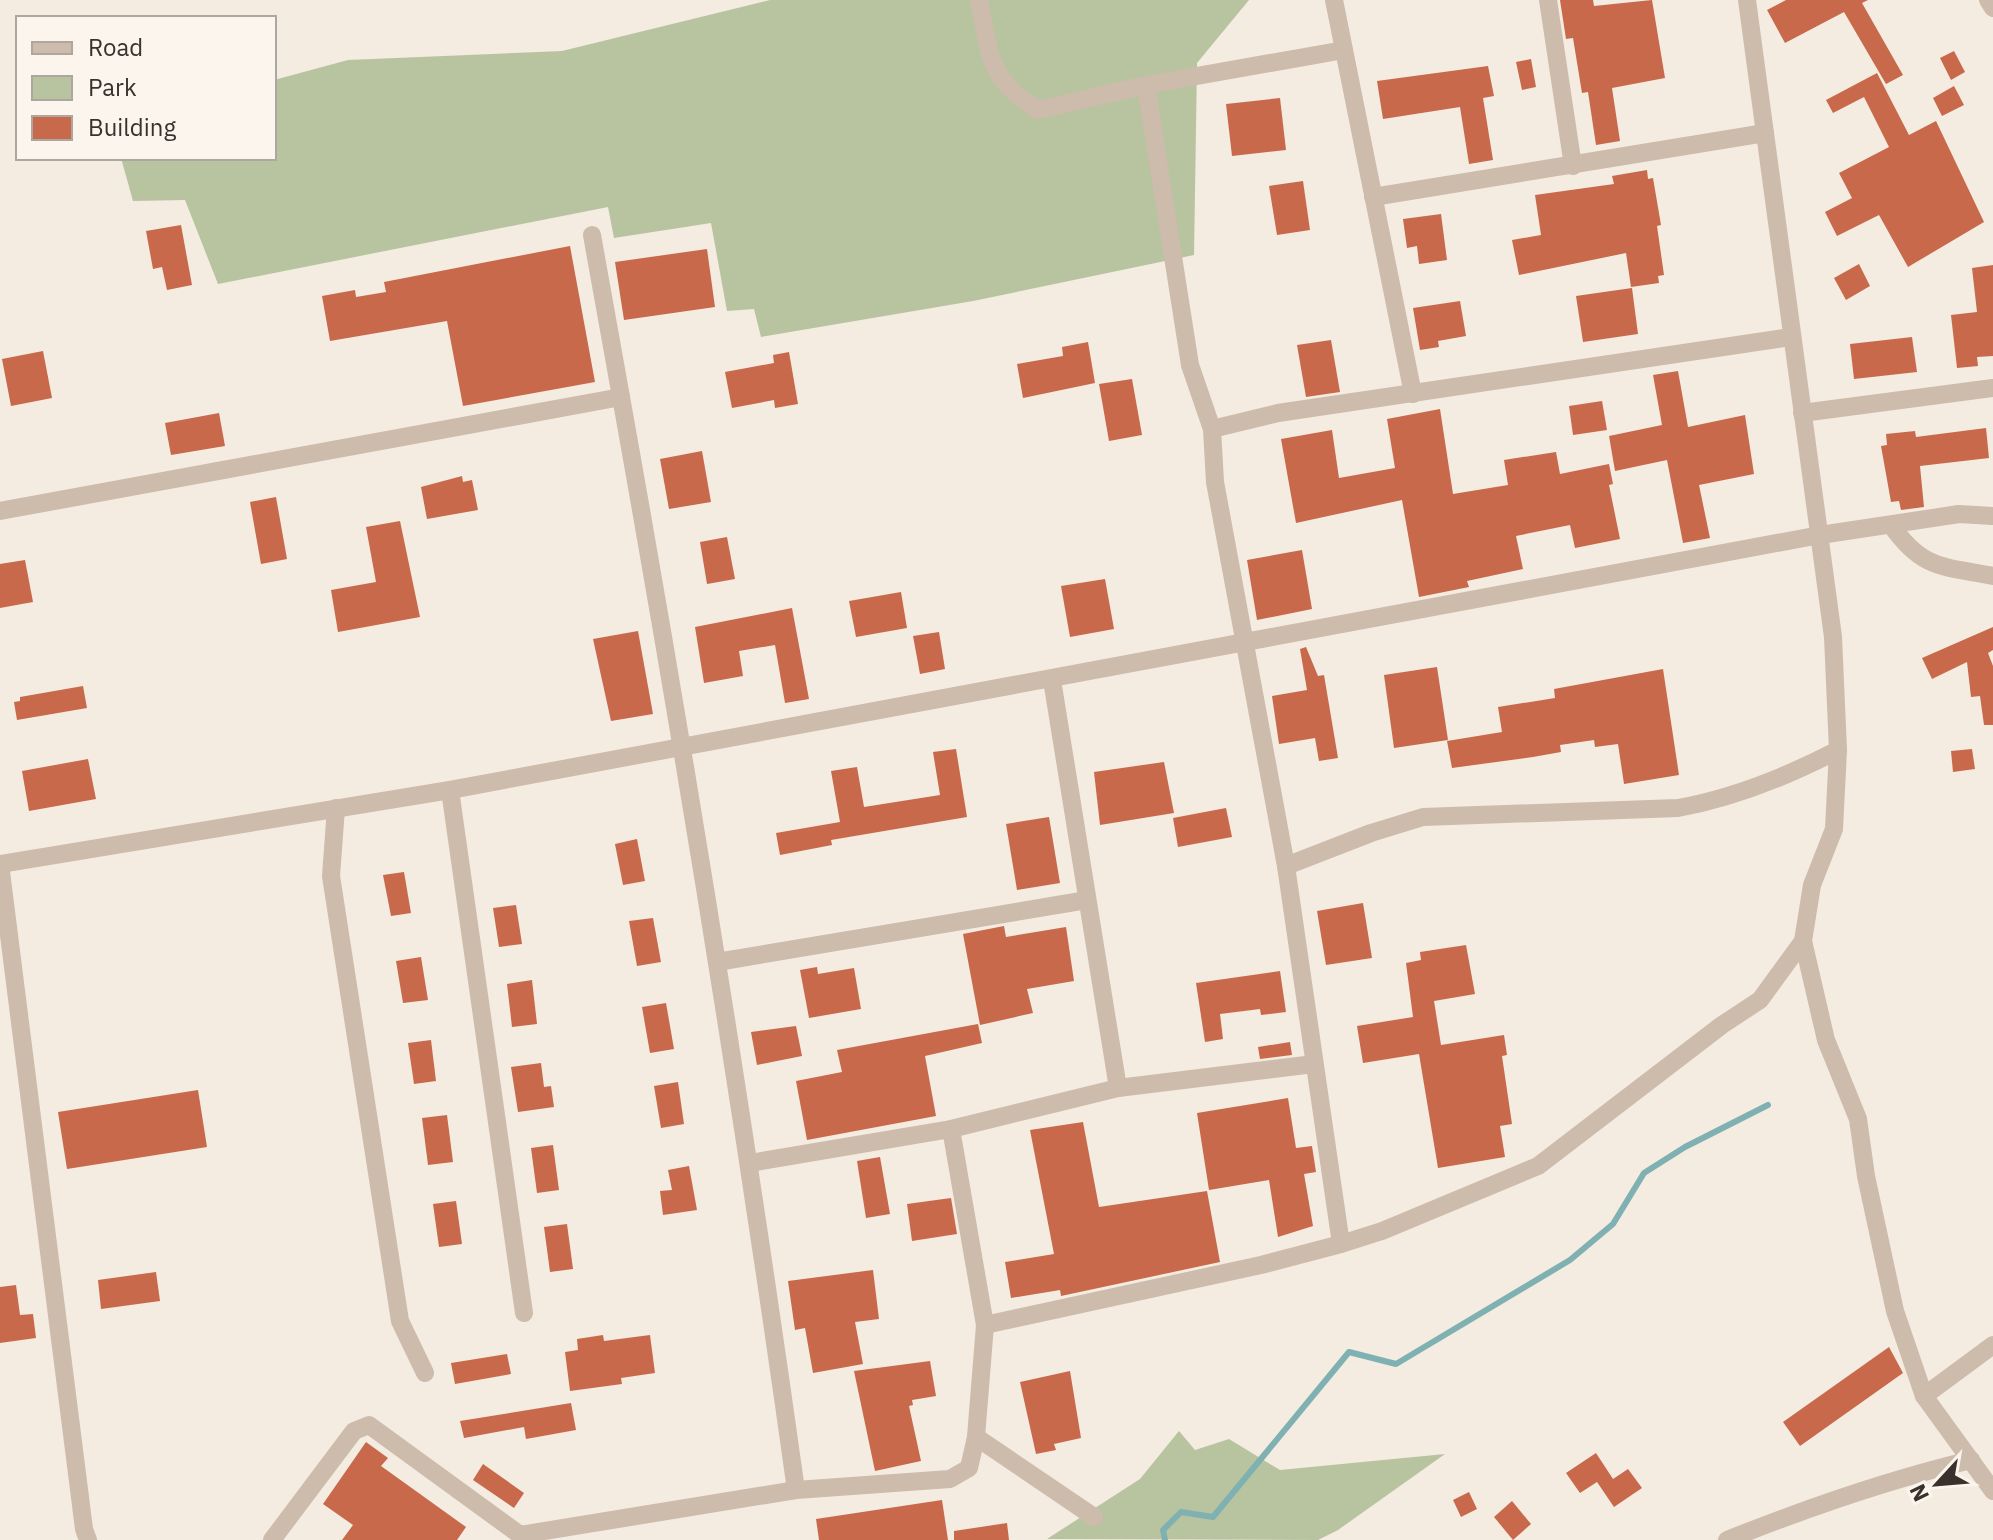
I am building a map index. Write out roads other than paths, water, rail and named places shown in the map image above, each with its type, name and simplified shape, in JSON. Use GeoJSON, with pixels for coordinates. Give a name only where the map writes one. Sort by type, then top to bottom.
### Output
{"type":"FeatureCollection","features":[{"type":"Feature","properties":{"kind":"street"},"geometry":{"type":"LineString","coordinates":[[979,0],[993,69],[1018,98],[1038,110],[1146,85],[1344,50]]}},
{"type":"Feature","properties":{"kind":"street"},"geometry":{"type":"LineString","coordinates":[[1334,0],[1413,394]]}},
{"type":"Feature","properties":{"kind":"street"},"geometry":{"type":"LineString","coordinates":[[1548,0],[1573,166]]}},
{"type":"Feature","properties":{"kind":"street"},"geometry":{"type":"LineString","coordinates":[[1747,0],[1833,637],[1838,750],[1834,829],[1812,885],[1803,941],[1826,1040],[1858,1119],[1866,1176],[1895,1311],[1924,1396],[1993,1491]]}},
{"type":"Feature","properties":{"kind":"street"},"geometry":{"type":"LineString","coordinates":[[1988,0],[1993,8]]}},
{"type":"Feature","properties":{"kind":"street"},"geometry":{"type":"LineString","coordinates":[[1146,85],[1190,365],[1212,429],[1215,482],[1286,866],[1341,1244]]}},
{"type":"Feature","properties":{"kind":"street"},"geometry":{"type":"LineString","coordinates":[[1373,197],[1765,133]]}},
{"type":"Feature","properties":{"kind":"street"},"geometry":{"type":"LineString","coordinates":[[592,235],[683,745],[750,1163],[796,1490]]}},
{"type":"Feature","properties":{"kind":"street"},"geometry":{"type":"LineString","coordinates":[[1212,429],[1278,413],[1791,337]]}},
{"type":"Feature","properties":{"kind":"street"},"geometry":{"type":"LineString","coordinates":[[1802,413],[1993,388]]}},
{"type":"Feature","properties":{"kind":"street"},"geometry":{"type":"LineString","coordinates":[[0,511],[621,397]]}},
{"type":"Feature","properties":{"kind":"street"},"geometry":{"type":"LineString","coordinates":[[88,1540],[84,1529],[0,864],[450,790],[1820,535],[1959,514],[1993,516]]}},
{"type":"Feature","properties":{"kind":"street"},"geometry":{"type":"LineString","coordinates":[[1891,525],[1906,546],[1927,563],[1993,576]]}},
{"type":"Feature","properties":{"kind":"street"},"geometry":{"type":"LineString","coordinates":[[1052,680],[1118,1088]]}},
{"type":"Feature","properties":{"kind":"street"},"geometry":{"type":"LineString","coordinates":[[1286,866],[1371,833],[1423,817],[1678,808],[1715,801],[1801,769],[1838,750]]}},
{"type":"Feature","properties":{"kind":"street"},"geometry":{"type":"LineString","coordinates":[[450,790],[524,1313]]}},
{"type":"Feature","properties":{"kind":"street"},"geometry":{"type":"LineString","coordinates":[[336,808],[331,876],[400,1321],[425,1373]]}},
{"type":"Feature","properties":{"kind":"street"},"geometry":{"type":"LineString","coordinates":[[717,962],[1087,900]]}},
{"type":"Feature","properties":{"kind":"street"},"geometry":{"type":"LineString","coordinates":[[985,1325],[1261,1265],[1341,1244],[1382,1231],[1538,1166],[1722,1025],[1760,1000],[1803,941]]}},
{"type":"Feature","properties":{"kind":"street"},"geometry":{"type":"LineString","coordinates":[[750,1163],[951,1129],[1118,1088],[1314,1064]]}},
{"type":"Feature","properties":{"kind":"street"},"geometry":{"type":"LineString","coordinates":[[272,1540],[354,1431],[369,1425],[519,1538],[796,1490],[950,1479],[969,1468],[976,1437],[985,1325],[951,1129]]}},
{"type":"Feature","properties":{"kind":"street"},"geometry":{"type":"LineString","coordinates":[[1924,1396],[1993,1345]]}},
{"type":"Feature","properties":{"kind":"street"},"geometry":{"type":"LineString","coordinates":[[976,1437],[1094,1517]]}},
{"type":"Feature","properties":{"kind":"street"},"geometry":{"type":"LineString","coordinates":[[1727,1540],[1807,1508],[1908,1475],[1971,1460]]}},
{"type":"Feature","properties":{"kind":"waterway"},"geometry":{"type":"LineString","coordinates":[[1165,1540],[1163,1530],[1181,1512],[1213,1517],[1349,1352],[1396,1364],[1570,1260],[1613,1224],[1644,1173],[1685,1147],[1768,1105]]}}]}
